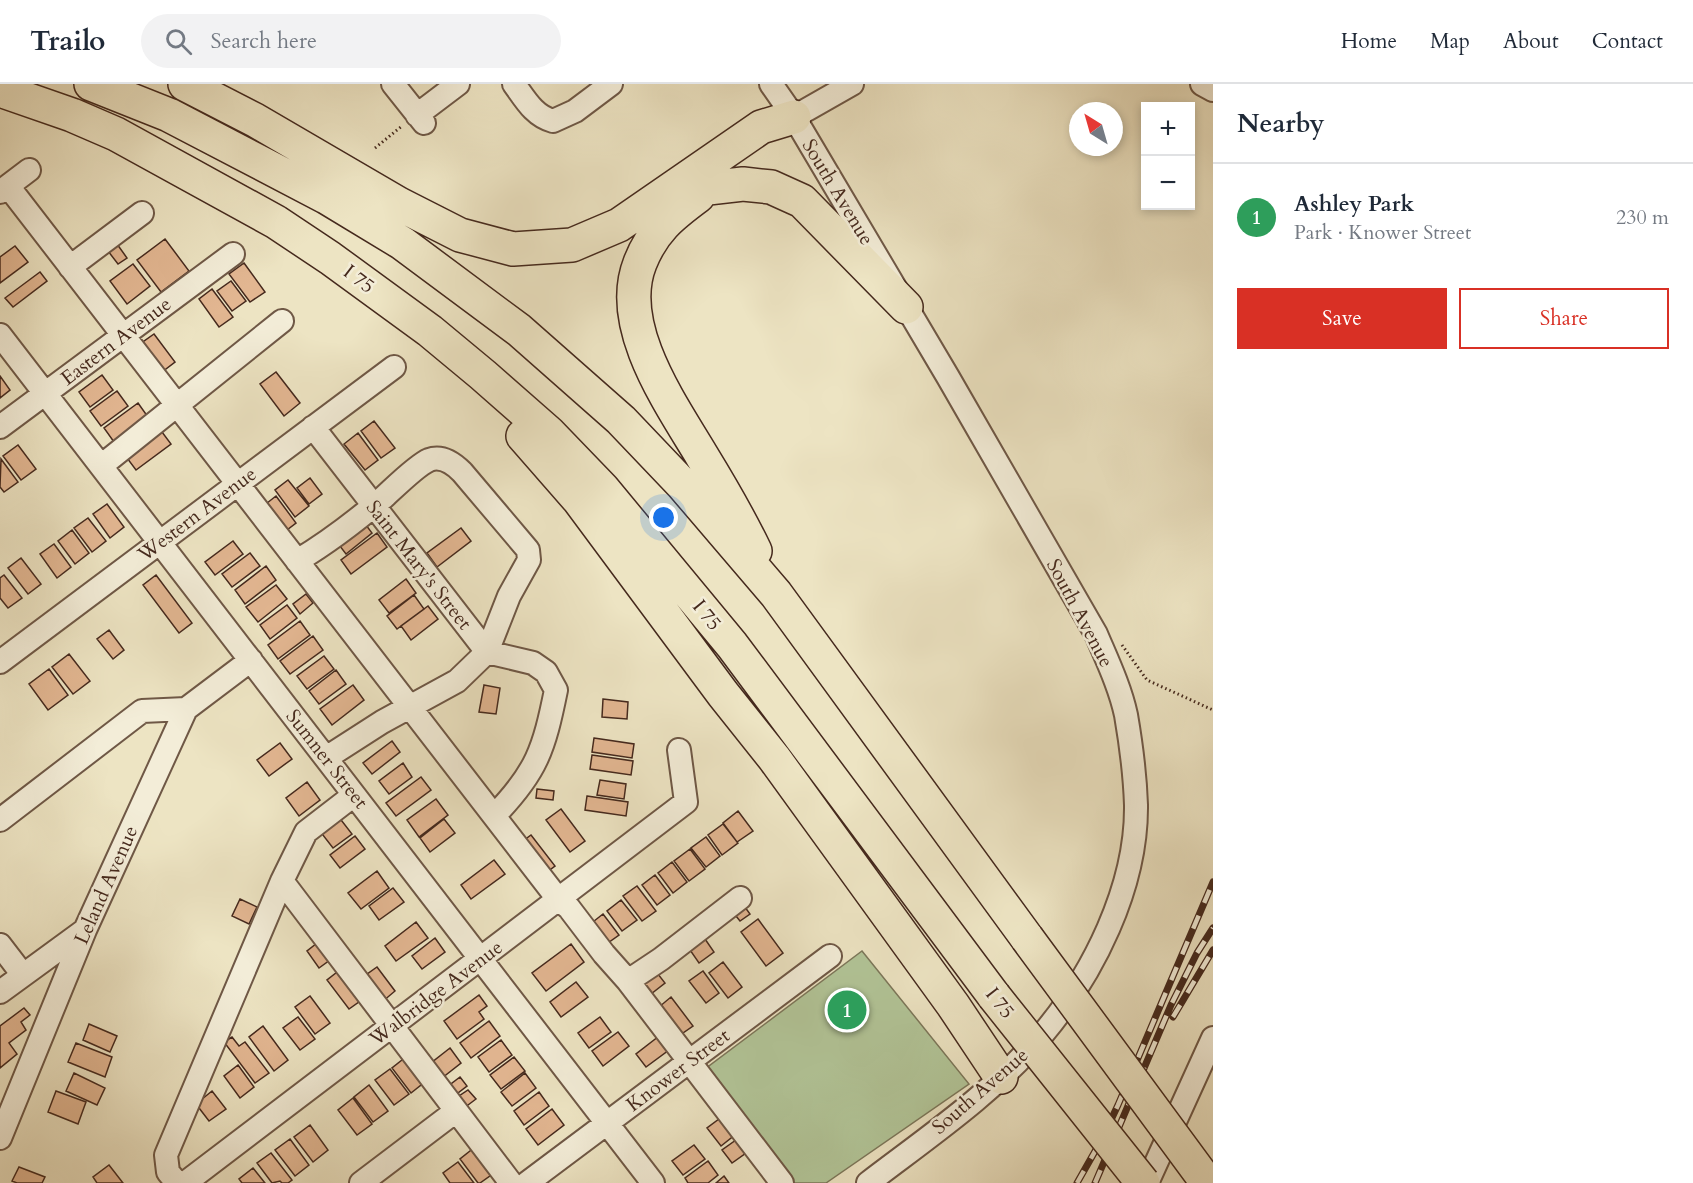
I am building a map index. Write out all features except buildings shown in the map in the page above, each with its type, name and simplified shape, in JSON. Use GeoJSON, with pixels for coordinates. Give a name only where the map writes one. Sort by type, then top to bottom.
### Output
{"type":"FeatureCollection","features":[{"type":"Feature","properties":{"kind":"highway"},"geometry":{"type":"LineString","coordinates":[[91,84],[169,115],[326,197],[402,243],[519,330],[621,420],[682,484],[776,594],[1207,1182]]}},
{"type":"Feature","properties":{"kind":"highway"},"geometry":{"type":"LineString","coordinates":[[184,84],[255,120],[399,204],[460,235],[513,249],[572,245],[619,225],[761,127],[794,117]]}},
{"type":"Feature","properties":{"kind":"highway","name":"I 75"},"geometry":{"type":"LineString","coordinates":[[0,90],[72,115],[116,134],[276,222],[330,258],[430,332],[549,433],[603,489],[732,645],[994,996],[1145,1183]]}},
{"type":"Feature","properties":{"kind":"highway"},"geometry":{"type":"LineString","coordinates":[[776,594],[739,518],[661,386],[641,341],[634,306],[639,265],[648,244],[666,219],[772,144],[794,117]]}},
{"type":"Feature","properties":{"kind":"highway"},"geometry":{"type":"LineString","coordinates":[[708,188],[743,184],[771,187],[802,201],[906,307]]}},
{"type":"Feature","properties":{"kind":"highway"},"geometry":{"type":"LineString","coordinates":[[330,258],[454,367],[519,431],[579,500],[850,861],[953,1005],[1001,1077]]}},
{"type":"Feature","properties":{"kind":"street"},"geometry":{"type":"LineString","coordinates":[[393,84],[414,121],[458,84]]}},
{"type":"Feature","properties":{"kind":"street"},"geometry":{"type":"LineString","coordinates":[[514,84],[536,112],[553,121],[575,111],[611,84]]}},
{"type":"Feature","properties":{"kind":"street","name":"South Avenue"},"geometry":{"type":"LineString","coordinates":[[771,84],[794,117],[1096,634],[1113,675],[1125,713],[1136,806],[1127,874],[1108,930],[1089,968],[1068,1001],[1040,1037],[1001,1077],[971,1104],[868,1183]]}},
{"type":"Feature","properties":{"kind":"street"},"geometry":{"type":"LineString","coordinates":[[794,117],[852,84]]}},
{"type":"Feature","properties":{"kind":"street"},"geometry":{"type":"LineString","coordinates":[[1202,84],[1213,90]]}},
{"type":"Feature","properties":{"kind":"street"},"geometry":{"type":"LineString","coordinates":[[29,170],[4,189],[70,267],[558,899],[569,908],[628,981],[782,1183]]}},
{"type":"Feature","properties":{"kind":"street"},"geometry":{"type":"LineString","coordinates":[[70,267],[142,213]]}},
{"type":"Feature","properties":{"kind":"street","name":"Eastern Avenue"},"geometry":{"type":"LineString","coordinates":[[0,427],[233,254]]}},
{"type":"Feature","properties":{"kind":"street"},"geometry":{"type":"LineString","coordinates":[[101,466],[282,321]]}},
{"type":"Feature","properties":{"kind":"street","name":"Sumner Street"},"geometry":{"type":"LineString","coordinates":[[0,335],[653,1183]]}},
{"type":"Feature","properties":{"kind":"street","name":"Western Avenue"},"geometry":{"type":"LineString","coordinates":[[0,662],[394,367]]}},
{"type":"Feature","properties":{"kind":"street","name":"Saint Mary's Street"},"geometry":{"type":"LineString","coordinates":[[313,428],[487,652]]}},
{"type":"Feature","properties":{"kind":"street"},"geometry":{"type":"LineString","coordinates":[[297,561],[324,544],[430,460],[443,459],[453,463],[462,472],[528,550],[529,560],[509,597],[487,652],[458,681],[382,722],[326,758]]}},
{"type":"Feature","properties":{"kind":"street"},"geometry":{"type":"LineString","coordinates":[[487,652],[533,663],[546,672],[556,690],[541,752],[518,792],[494,816]]}},
{"type":"Feature","properties":{"kind":"street","name":"Leland Avenue"},"geometry":{"type":"LineString","coordinates":[[0,1138],[85,930],[186,709],[250,660]]}},
{"type":"Feature","properties":{"kind":"street"},"geometry":{"type":"LineString","coordinates":[[0,820],[142,711],[186,709]]}},
{"type":"Feature","properties":{"kind":"street","name":"Walbridge Avenue"},"geometry":{"type":"LineString","coordinates":[[185,1183],[686,802],[679,750]]}},
{"type":"Feature","properties":{"kind":"street"},"geometry":{"type":"LineString","coordinates":[[177,1183],[168,1172],[166,1155],[282,881],[306,832],[354,795]]}},
{"type":"Feature","properties":{"kind":"street"},"geometry":{"type":"LineString","coordinates":[[282,881],[511,1183]]}},
{"type":"Feature","properties":{"kind":"street"},"geometry":{"type":"LineString","coordinates":[[628,981],[661,959],[740,898]]}},
{"type":"Feature","properties":{"kind":"street"},"geometry":{"type":"LineString","coordinates":[[0,992],[85,930]]}},
{"type":"Feature","properties":{"kind":"street"},"geometry":{"type":"LineString","coordinates":[[0,945],[23,975]]}},
{"type":"Feature","properties":{"kind":"street","name":"Knower Street"},"geometry":{"type":"LineString","coordinates":[[526,1183],[830,956]]}},
{"type":"Feature","properties":{"kind":"street"},"geometry":{"type":"LineString","coordinates":[[1145,1183],[1213,1038]]}},
{"type":"Feature","properties":{"kind":"street"},"geometry":{"type":"LineString","coordinates":[[361,1183],[456,1111]]}},
{"type":"Feature","properties":{"kind":"path"},"geometry":{"type":"LineString","coordinates":[[375,148],[414,121]]}},
{"type":"Feature","properties":{"kind":"path"},"geometry":{"type":"LineString","coordinates":[[1117,638],[1147,680],[1213,710]]}},
{"type":"Feature","properties":{"kind":"green space"},"geometry":{"type":"Polygon","coordinates":[[[862,951],[969,1084],[826,1183],[793,1183],[705,1069],[862,951]]]}},
{"type":"Feature","properties":{"kind":"railway"},"geometry":{"type":"LineString","coordinates":[[1077,1183],[1118,1105],[1213,882]]}},
{"type":"Feature","properties":{"kind":"railway"},"geometry":{"type":"LineString","coordinates":[[1095,1183],[1171,1005],[1197,953],[1213,928]]}},
{"type":"Feature","properties":{"kind":"railway"},"geometry":{"type":"LineString","coordinates":[[1173,1017],[1213,950]]}},
{"type":"Feature","properties":{"kind":"place","name":"Ashley Park"},"geometry":{"type":"Point","coordinates":[847,1010]}}]}
